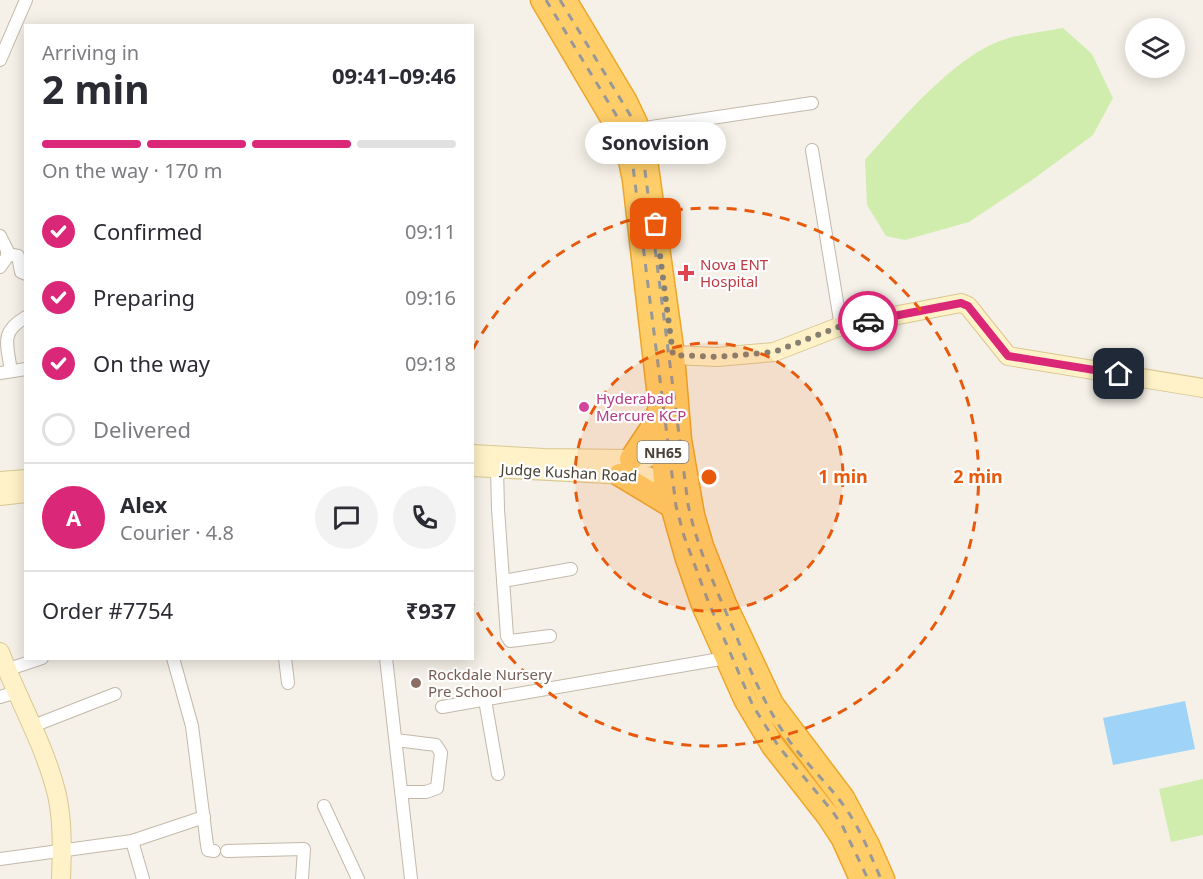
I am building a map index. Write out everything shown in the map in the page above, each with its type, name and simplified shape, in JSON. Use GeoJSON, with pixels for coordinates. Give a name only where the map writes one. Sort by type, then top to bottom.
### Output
{"type":"FeatureCollection","features":[{"type":"Feature","properties":{"kind":"highway","name":"NH65"},"geometry":{"type":"LineString","coordinates":[[542,0],[595,69],[626,102],[638,129],[650,180],[673,355],[680,440],[693,514],[702,546],[721,594],[772,704],[843,798],[883,879]]}},
{"type":"Feature","properties":{"kind":"highway","name":"NH65"},"geometry":{"type":"LineString","coordinates":[[565,0],[623,137],[634,180],[660,409],[646,467],[673,507],[687,559],[703,604],[745,699],[773,746],[828,816],[843,839],[861,879]]}},
{"type":"Feature","properties":{"kind":"highway"},"geometry":{"type":"LineString","coordinates":[[660,409],[651,429],[646,467],[673,507]]}},
{"type":"Feature","properties":{"kind":"highway"},"geometry":{"type":"LineString","coordinates":[[745,699],[762,684]]}},
{"type":"Feature","properties":{"kind":"street"},"geometry":{"type":"LineString","coordinates":[[0,60],[26,0]]}},
{"type":"Feature","properties":{"kind":"street"},"geometry":{"type":"LineString","coordinates":[[638,129],[812,103]]}},
{"type":"Feature","properties":{"kind":"street"},"geometry":{"type":"LineString","coordinates":[[812,150],[841,326]]}},
{"type":"Feature","properties":{"kind":"street"},"geometry":{"type":"LineString","coordinates":[[0,236],[7,254],[0,267]]}},
{"type":"Feature","properties":{"kind":"street"},"geometry":{"type":"LineString","coordinates":[[7,254],[18,256],[21,272],[24,273]]}},
{"type":"Feature","properties":{"kind":"street"},"geometry":{"type":"LineString","coordinates":[[673,355],[717,357],[774,352],[841,326],[961,303],[968,306],[1008,356],[1203,388]]}},
{"type":"Feature","properties":{"kind":"street"},"geometry":{"type":"LineString","coordinates":[[24,318],[12,324],[6,331],[5,337],[6,372],[24,369]]}},
{"type":"Feature","properties":{"kind":"street","name":"Judge Kushan Road"},"geometry":{"type":"LineString","coordinates":[[474,454],[646,467]]}},
{"type":"Feature","properties":{"kind":"street","name":"Judge Kushan Road"},"geometry":{"type":"LineString","coordinates":[[474,467],[646,467]]}},
{"type":"Feature","properties":{"kind":"street"},"geometry":{"type":"LineString","coordinates":[[497,468],[507,636],[510,641],[550,636]]}},
{"type":"Feature","properties":{"kind":"street"},"geometry":{"type":"LineString","coordinates":[[0,481],[24,479]]}},
{"type":"Feature","properties":{"kind":"street"},"geometry":{"type":"LineString","coordinates":[[0,495],[24,493]]}},
{"type":"Feature","properties":{"kind":"street"},"geometry":{"type":"LineString","coordinates":[[503,581],[571,569]]}},
{"type":"Feature","properties":{"kind":"street"},"geometry":{"type":"LineString","coordinates":[[0,652],[6,670],[8,695],[33,726],[57,797],[62,850],[61,879]]}},
{"type":"Feature","properties":{"kind":"street"},"geometry":{"type":"LineString","coordinates":[[442,707],[726,658]]}},
{"type":"Feature","properties":{"kind":"street"},"geometry":{"type":"LineString","coordinates":[[6,670],[36,660]]}},
{"type":"Feature","properties":{"kind":"street"},"geometry":{"type":"LineString","coordinates":[[174,660],[192,726],[208,850],[214,851]]}},
{"type":"Feature","properties":{"kind":"street"},"geometry":{"type":"LineString","coordinates":[[285,660],[288,682]]}},
{"type":"Feature","properties":{"kind":"street"},"geometry":{"type":"LineString","coordinates":[[386,660],[411,879]]}},
{"type":"Feature","properties":{"kind":"street"},"geometry":{"type":"LineString","coordinates":[[33,726],[115,694]]}},
{"type":"Feature","properties":{"kind":"street"},"geometry":{"type":"LineString","coordinates":[[485,700],[498,774]]}},
{"type":"Feature","properties":{"kind":"street"},"geometry":{"type":"LineString","coordinates":[[396,740],[435,745],[441,753],[437,788],[426,792],[402,792]]}},
{"type":"Feature","properties":{"kind":"street"},"geometry":{"type":"LineString","coordinates":[[324,806],[358,879]]}},
{"type":"Feature","properties":{"kind":"street"},"geometry":{"type":"LineString","coordinates":[[0,859],[132,841],[204,817]]}},
{"type":"Feature","properties":{"kind":"street"},"geometry":{"type":"LineString","coordinates":[[132,841],[143,879]]}},
{"type":"Feature","properties":{"kind":"street"},"geometry":{"type":"LineString","coordinates":[[227,851],[304,849],[302,879]]}},
{"type":"Feature","properties":{"kind":"green space"},"geometry":{"type":"Polygon","coordinates":[[[1063,28],[1092,54],[1113,98],[1093,135],[1032,180],[969,222],[905,240],[886,236],[867,205],[865,160],[927,93],[945,76],[982,49],[1023,35],[1063,28]]]}},
{"type":"Feature","properties":{"kind":"green space"},"geometry":{"type":"Polygon","coordinates":[[[1203,779],[1203,835],[1171,842],[1159,789],[1203,779]]]}},
{"type":"Feature","properties":{"kind":"water"},"geometry":{"type":"Polygon","coordinates":[[[1185,701],[1195,749],[1113,765],[1103,718],[1185,701]]]}},
{"type":"Feature","properties":{"kind":"railway"},"geometry":{"type":"LineString","coordinates":[[546,0],[621,123],[630,143],[676,506],[684,536],[708,601],[753,706],[779,747],[843,827],[868,879]]}},
{"type":"Feature","properties":{"kind":"railway"},"geometry":{"type":"LineString","coordinates":[[560,0],[632,118],[641,140],[688,504],[702,553],[746,661],[772,714],[795,748],[850,814],[881,879]]}},
{"type":"Feature","properties":{"kind":"way so far"},"geometry":{"type":"LineString","coordinates":[[656,224],[673,355],[717,357],[774,352],[841,326],[868,321]]}},
{"type":"Feature","properties":{"kind":"place","name":"Sonovision"},"geometry":{"type":"Point","coordinates":[656,224]}},
{"type":"Feature","properties":{"kind":"place","name":"Nova ENT Hospital"},"geometry":{"type":"Point","coordinates":[686,273]}},
{"type":"Feature","properties":{"kind":"place","name":"Hyderabad Mercure KCP"},"geometry":{"type":"Point","coordinates":[584,407]}},
{"type":"Feature","properties":{"kind":"place","name":"Rockdale Nursery Pre School"},"geometry":{"type":"Point","coordinates":[416,683]}},
{"type":"Feature","properties":{"kind":"route"},"geometry":{"type":"LineString","coordinates":[[868,321],[961,303],[968,306],[1008,356],[1119,374]]}}]}
